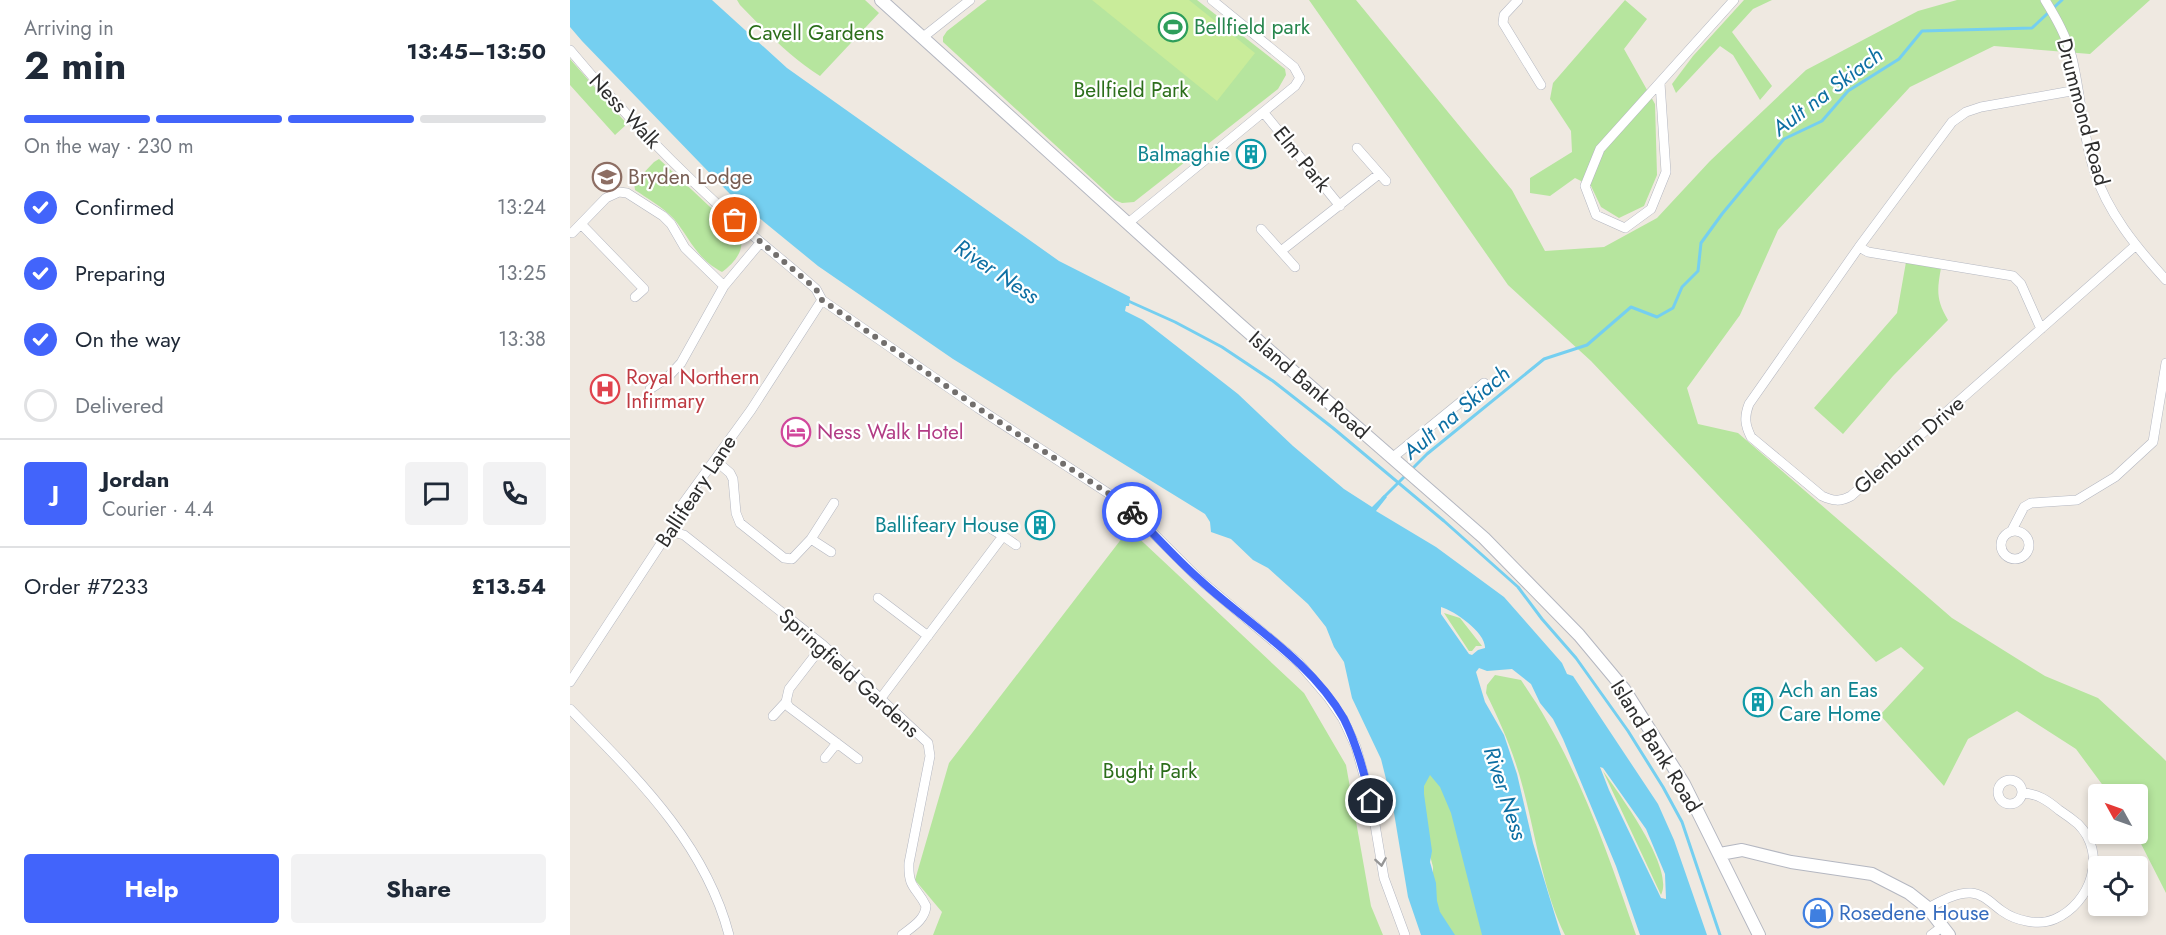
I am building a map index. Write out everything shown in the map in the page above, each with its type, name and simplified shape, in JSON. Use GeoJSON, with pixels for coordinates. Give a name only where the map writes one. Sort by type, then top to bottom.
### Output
{"type":"FeatureCollection","features":[{"type":"Feature","properties":{"kind":"main road","name":"Island Bank Road"},"geometry":{"type":"LineString","coordinates":[[881,0],[1127,224],[1484,538],[1579,635],[1624,688],[1684,784],[1759,935]]}},
{"type":"Feature","properties":{"kind":"main road"},"geometry":{"type":"LineString","coordinates":[[1720,854],[1742,850],[1791,862],[1872,874],[1909,893],[1928,908],[1946,930]]}},
{"type":"Feature","properties":{"kind":"street"},"geometry":{"type":"LineString","coordinates":[[922,38],[970,0]]}},
{"type":"Feature","properties":{"kind":"street"},"geometry":{"type":"LineString","coordinates":[[1127,224],[1264,113],[1295,86],[1300,78],[1294,67],[1212,0]]}},
{"type":"Feature","properties":{"kind":"street"},"geometry":{"type":"LineString","coordinates":[[1518,0],[1504,15],[1503,23],[1541,85]]}},
{"type":"Feature","properties":{"kind":"street"},"geometry":{"type":"LineString","coordinates":[[1660,83],[1666,172],[1651,209],[1624,228],[1596,215],[1585,186],[1600,149],[1734,0]]}},
{"type":"Feature","properties":{"kind":"street","name":"Drummond Road"},"geometry":{"type":"LineString","coordinates":[[2046,2],[2057,18],[2072,57],[2084,130],[2094,172],[2104,194],[2135,246],[2166,280]]}},
{"type":"Feature","properties":{"kind":"street","name":"Ness Walk"},"geometry":{"type":"LineString","coordinates":[[570,50],[600,86],[662,151],[760,243],[816,289],[822,300],[978,408],[1123,503],[1199,579],[1298,662],[1328,697],[1343,719],[1364,770],[1384,878],[1405,935]]}},
{"type":"Feature","properties":{"kind":"street","name":"Glenburn Drive"},"geometry":{"type":"LineString","coordinates":[[2077,90],[1981,107],[1966,112],[1952,122],[1859,248],[1749,404],[1745,414],[1746,426],[1751,437],[1822,496],[1842,501],[1851,496],[2135,246]]}},
{"type":"Feature","properties":{"kind":"street","name":"Elm Park"},"geometry":{"type":"LineString","coordinates":[[1264,113],[1340,206]]}},
{"type":"Feature","properties":{"kind":"street","name":"Elm Park"},"geometry":{"type":"LineString","coordinates":[[1281,251],[1340,206],[1382,178],[1357,148]]}},
{"type":"Feature","properties":{"kind":"street"},"geometry":{"type":"LineString","coordinates":[[635,297],[644,289],[574,227],[606,198],[619,192],[627,193],[663,216],[671,224],[685,248],[724,286]]}},
{"type":"Feature","properties":{"kind":"street"},"geometry":{"type":"LineString","coordinates":[[1261,229],[1295,267]]}},
{"type":"Feature","properties":{"kind":"street"},"geometry":{"type":"LineString","coordinates":[[651,390],[681,363],[724,286],[760,243]]}},
{"type":"Feature","properties":{"kind":"street"},"geometry":{"type":"LineString","coordinates":[[1859,248],[1868,252],[2013,276],[2021,284],[2041,329]]}},
{"type":"Feature","properties":{"kind":"street","name":"Ballifeary Lane"},"geometry":{"type":"LineString","coordinates":[[570,682],[664,539],[673,532],[677,514],[682,505],[751,410],[822,300]]}},
{"type":"Feature","properties":{"kind":"street"},"geometry":{"type":"LineString","coordinates":[[2012,530],[2024,507],[2031,503],[2077,501],[2115,477],[2153,442],[2166,363]]}},
{"type":"Feature","properties":{"kind":"street"},"geometry":{"type":"LineString","coordinates":[[1392,458],[1484,383]]}},
{"type":"Feature","properties":{"kind":"street"},"geometry":{"type":"LineString","coordinates":[[715,460],[730,473],[733,479],[736,513],[740,523],[784,558],[792,559],[811,539],[834,503]]}},
{"type":"Feature","properties":{"kind":"street"},"geometry":{"type":"LineString","coordinates":[[990,528],[1016,545]]}},
{"type":"Feature","properties":{"kind":"street","name":"Springfield Gardens"},"geometry":{"type":"LineString","coordinates":[[673,532],[684,535],[823,645],[928,743],[930,751],[909,863],[910,882],[923,900],[926,912],[902,935]]}},
{"type":"Feature","properties":{"kind":"street"},"geometry":{"type":"LineString","coordinates":[[881,699],[1004,536]]}},
{"type":"Feature","properties":{"kind":"street"},"geometry":{"type":"LineString","coordinates":[[811,539],[831,552]]}},
{"type":"Feature","properties":{"kind":"street"},"geometry":{"type":"LineString","coordinates":[[878,598],[928,636]]}},
{"type":"Feature","properties":{"kind":"street"},"geometry":{"type":"LineString","coordinates":[[773,716],[786,702],[789,688],[823,645]]}},
{"type":"Feature","properties":{"kind":"street"},"geometry":{"type":"LineString","coordinates":[[786,702],[789,707],[858,759]]}},
{"type":"Feature","properties":{"kind":"street"},"geometry":{"type":"LineString","coordinates":[[570,709],[668,814],[698,861],[714,893],[729,935]]}},
{"type":"Feature","properties":{"kind":"street"},"geometry":{"type":"LineString","coordinates":[[825,758],[837,743]]}},
{"type":"Feature","properties":{"kind":"street"},"geometry":{"type":"LineString","coordinates":[[1928,908],[1952,897],[1970,893],[1984,897],[2012,917],[2041,922],[2053,920],[2070,911],[2083,898],[2094,866],[2093,854],[2085,834],[2078,824],[2042,796],[2022,793]]}},
{"type":"Feature","properties":{"kind":"street"},"geometry":{"type":"LineString","coordinates":[[1931,935],[1946,930]]}},
{"type":"Feature","properties":{"kind":"green space","name":"Cavell Gardens"},"geometry":{"type":"Polygon","coordinates":[[[737,0],[865,0],[879,13],[820,76],[778,43],[737,0]]]}},
{"type":"Feature","properties":{"kind":"green space","name":"Bellfield Park"},"geometry":{"type":"Polygon","coordinates":[[[987,0],[1197,0],[1285,69],[1286,75],[1278,89],[1134,202],[1122,203],[1115,200],[943,42],[947,31],[987,0]]]}},
{"type":"Feature","properties":{"kind":"green space","name":"Bellfield park"},"geometry":{"type":"Polygon","coordinates":[[[1092,0],[1189,0],[1255,53],[1217,101],[1092,0]]]}},
{"type":"Feature","properties":{"kind":"green space"},"geometry":{"type":"Polygon","coordinates":[[[1309,0],[1356,0],[1512,190],[1545,251],[1604,247],[1657,218],[1710,161],[1806,70],[1918,11],[1957,0],[2150,0],[2090,54],[1994,46],[1910,87],[1778,230],[1740,315],[1687,388],[1698,424],[1738,433],[1952,618],[2045,676],[2098,698],[2166,761],[2166,893],[2141,844],[2148,844],[2148,784],[2102,784],[2076,749],[2017,711],[1968,739],[1944,786],[1880,715],[1924,668],[1901,647],[1876,662],[1591,361],[1508,285],[1309,0]]]}},
{"type":"Feature","properties":{"kind":"green space"},"geometry":{"type":"Polygon","coordinates":[[[1625,0],[1647,19],[1624,49],[1655,104],[1657,175],[1644,206],[1619,218],[1601,207],[1591,186],[1575,178],[1550,196],[1530,193],[1530,178],[1572,152],[1571,131],[1550,99],[1553,83],[1625,0]]]}},
{"type":"Feature","properties":{"kind":"green space"},"geometry":{"type":"Polygon","coordinates":[[[1744,0],[1772,0],[1753,9],[1732,32],[1772,86],[1760,100],[1733,55],[1720,46],[1676,93],[1672,84],[1693,56],[1744,0]]]}},
{"type":"Feature","properties":{"kind":"green space"},"geometry":{"type":"Polygon","coordinates":[[[570,59],[627,124],[615,135],[570,85],[570,59]]]}},
{"type":"Feature","properties":{"kind":"green space"},"geometry":{"type":"Polygon","coordinates":[[[659,159],[741,238],[741,248],[737,257],[722,272],[700,255],[670,215],[635,190],[634,183],[659,159]]]}},
{"type":"Feature","properties":{"kind":"green space"},"geometry":{"type":"Polygon","coordinates":[[[1906,262],[1941,268],[1938,295],[1948,320],[1893,376],[1843,434],[1814,408],[1897,313],[1906,262]]]}},
{"type":"Feature","properties":{"kind":"green space","name":"Bught Park"},"geometry":{"type":"Polygon","coordinates":[[[1129,529],[1304,693],[1346,765],[1371,906],[1383,935],[933,935],[942,912],[915,880],[949,763],[1129,529]]]}},
{"type":"Feature","properties":{"kind":"green space"},"geometry":{"type":"Polygon","coordinates":[[[1444,613],[1460,618],[1482,646],[1476,646],[1469,651],[1444,613]]]}},
{"type":"Feature","properties":{"kind":"green space"},"geometry":{"type":"Polygon","coordinates":[[[1495,675],[1521,680],[1562,748],[1597,827],[1636,935],[1565,935],[1551,901],[1516,763],[1486,693],[1487,685],[1495,675]]]}},
{"type":"Feature","properties":{"kind":"green space"},"geometry":{"type":"Polygon","coordinates":[[[1603,771],[1632,813],[1653,850],[1663,883],[1661,895],[1603,771]]]}},
{"type":"Feature","properties":{"kind":"green space"},"geometry":{"type":"Polygon","coordinates":[[[1432,773],[1448,789],[1491,935],[1449,935],[1433,896],[1433,867],[1428,848],[1420,781],[1432,773]]]}},
{"type":"Feature","properties":{"kind":"water","name":"River Ness"},"geometry":{"type":"Polygon","coordinates":[[[570,0],[712,0],[787,68],[1059,261],[1130,297],[1129,306],[1126,306],[1125,311],[1143,320],[1238,394],[1293,446],[1344,489],[1372,507],[1384,495],[1387,497],[1376,511],[1436,547],[1504,597],[1562,663],[1567,674],[1573,676],[1658,804],[1674,840],[1707,935],[1640,935],[1616,866],[1553,719],[1540,703],[1531,684],[1512,669],[1487,671],[1479,668],[1476,672],[1485,702],[1504,735],[1517,774],[1533,843],[1561,935],[1482,935],[1451,813],[1440,787],[1430,775],[1424,786],[1424,794],[1432,851],[1430,862],[1440,912],[1455,935],[1421,935],[1408,897],[1393,807],[1381,759],[1352,698],[1344,662],[1334,647],[1326,627],[1308,604],[1268,568],[1253,560],[1231,539],[1211,532],[1210,522],[1205,514],[953,359],[818,266],[730,194],[570,27],[570,0]],[[1441,607],[1441,614],[1469,654],[1472,655],[1485,648],[1481,636],[1475,629],[1454,613],[1441,607]],[[1600,767],[1661,898],[1666,899],[1665,874],[1646,829],[1603,768],[1600,767]]]}},
{"type":"Feature","properties":{"kind":"waterway","name":"Ault na Skiach"},"geometry":{"type":"LineString","coordinates":[[1411,470],[1427,454],[1544,359],[1587,345],[1631,307],[1657,317],[1673,308],[1682,287],[1698,271],[1701,243],[1784,139],[1822,121],[1848,91],[1899,59],[1922,31],[2032,28],[2062,0]]}},
{"type":"Feature","properties":{"kind":"waterway"},"geometry":{"type":"LineString","coordinates":[[1126,300],[1222,347],[1273,381],[1444,521],[1518,587],[1576,658],[1628,731],[1663,787],[1682,822],[1720,935]]}},
{"type":"Feature","properties":{"kind":"waterway","name":"Ault na Skiach"},"geometry":{"type":"LineString","coordinates":[[1383,498],[1406,475]]}},
{"type":"Feature","properties":{"kind":"way so far"},"geometry":{"type":"LineString","coordinates":[[735,220],[816,289],[822,300],[978,408],[1123,503],[1132,512]]}},
{"type":"Feature","properties":{"kind":"place","name":"Bellfield park"},"geometry":{"type":"Point","coordinates":[1173,27]}},
{"type":"Feature","properties":{"kind":"place","name":"Balmaghie"},"geometry":{"type":"Point","coordinates":[1251,154]}},
{"type":"Feature","properties":{"kind":"place","name":"Bryden Lodge"},"geometry":{"type":"Point","coordinates":[607,177]}},
{"type":"Feature","properties":{"kind":"place","name":"Royal Northern Infirmary"},"geometry":{"type":"Point","coordinates":[605,389]}},
{"type":"Feature","properties":{"kind":"place","name":"Ness Walk Hotel"},"geometry":{"type":"Point","coordinates":[796,432]}},
{"type":"Feature","properties":{"kind":"place","name":"Ballifeary House"},"geometry":{"type":"Point","coordinates":[1040,525]}},
{"type":"Feature","properties":{"kind":"place","name":"Ach an Eas Care Home"},"geometry":{"type":"Point","coordinates":[1758,702]}},
{"type":"Feature","properties":{"kind":"place","name":"Rosedene House"},"geometry":{"type":"Point","coordinates":[1818,913]}},
{"type":"Feature","properties":{"kind":"route"},"geometry":{"type":"LineString","coordinates":[[1132,512],[1199,579],[1298,662],[1328,697],[1343,719],[1356,747],[1371,801]]}}]}
